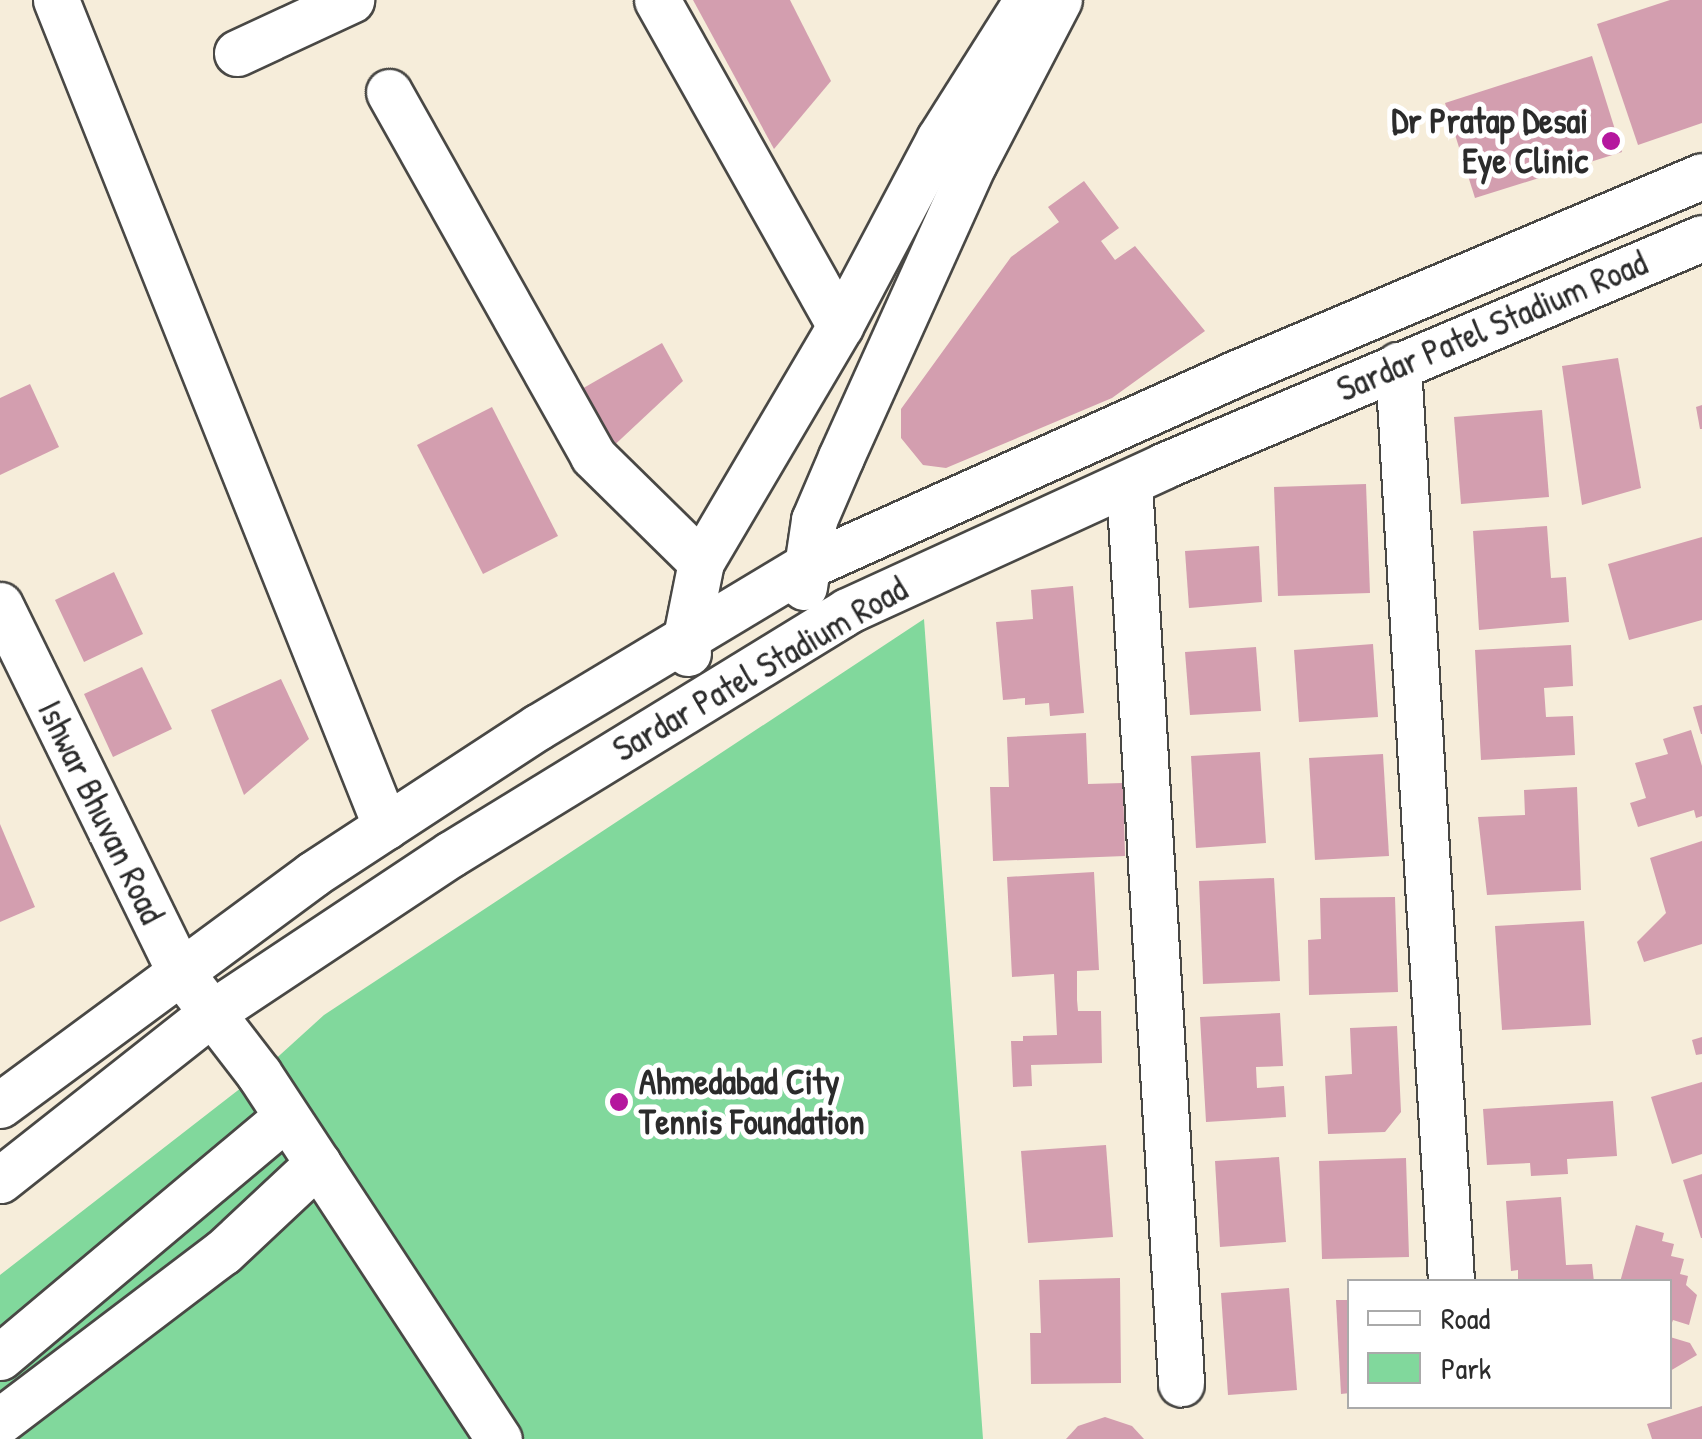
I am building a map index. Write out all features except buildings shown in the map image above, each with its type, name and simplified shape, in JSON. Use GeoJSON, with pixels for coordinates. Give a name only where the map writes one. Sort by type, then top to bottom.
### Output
{"type":"FeatureCollection","features":[{"type":"Feature","properties":{"kind":"street"},"geometry":{"type":"LineString","coordinates":[[56,0],[386,827]]}},
{"type":"Feature","properties":{"kind":"street"},"geometry":{"type":"LineString","coordinates":[[236,53],[352,0]]}},
{"type":"Feature","properties":{"kind":"street"},"geometry":{"type":"LineString","coordinates":[[657,0],[840,326]]}},
{"type":"Feature","properties":{"kind":"street"},"geometry":{"type":"LineString","coordinates":[[696,701],[686,637],[701,562],[840,326],[939,139],[1026,0]]}},
{"type":"Feature","properties":{"kind":"street"},"geometry":{"type":"LineString","coordinates":[[805,636],[804,568],[814,520],[974,164],[1060,0]]}},
{"type":"Feature","properties":{"kind":"street"},"geometry":{"type":"LineString","coordinates":[[389,92],[593,456],[701,562]]}},
{"type":"Feature","properties":{"kind":"street","name":"Sardar Patel Stadium Road"},"geometry":{"type":"LineString","coordinates":[[0,1105],[180,970],[386,827],[686,637],[804,568],[1232,375],[1702,176]]}},
{"type":"Feature","properties":{"kind":"street","name":"Sardar Patel Stadium Road"},"geometry":{"type":"LineString","coordinates":[[0,1180],[213,1012],[452,854],[847,610],[1398,365],[1702,238]]}},
{"type":"Feature","properties":{"kind":"street"},"geometry":{"type":"LineString","coordinates":[[1398,365],[1451,1279]]}},
{"type":"Feature","properties":{"kind":"street"},"geometry":{"type":"LineString","coordinates":[[841,457],[856,508],[879,532]]}},
{"type":"Feature","properties":{"kind":"street"},"geometry":{"type":"LineString","coordinates":[[1128,484],[1181,1383]]}},
{"type":"Feature","properties":{"kind":"street","name":"Ishwar Bhuvan Road"},"geometry":{"type":"LineString","coordinates":[[0,605],[180,970],[318,1163],[499,1439]]}},
{"type":"Feature","properties":{"kind":"street"},"geometry":{"type":"LineString","coordinates":[[0,1357],[286,1117]]}},
{"type":"Feature","properties":{"kind":"street"},"geometry":{"type":"LineString","coordinates":[[0,1421],[223,1252],[318,1163]]}},
{"type":"Feature","properties":{"kind":"green space"},"geometry":{"type":"Polygon","coordinates":[[[924,619],[983,1439],[0,1439],[0,1275],[259,1074],[324,1015],[924,619]]]}},
{"type":"Feature","properties":{"kind":"place","name":"Dr Pratap Desai Eye Clinic"},"geometry":{"type":"Point","coordinates":[1611,141]}},
{"type":"Feature","properties":{"kind":"place","name":"Ahmedabad City Tennis Foundation"},"geometry":{"type":"Point","coordinates":[619,1102]}}]}
